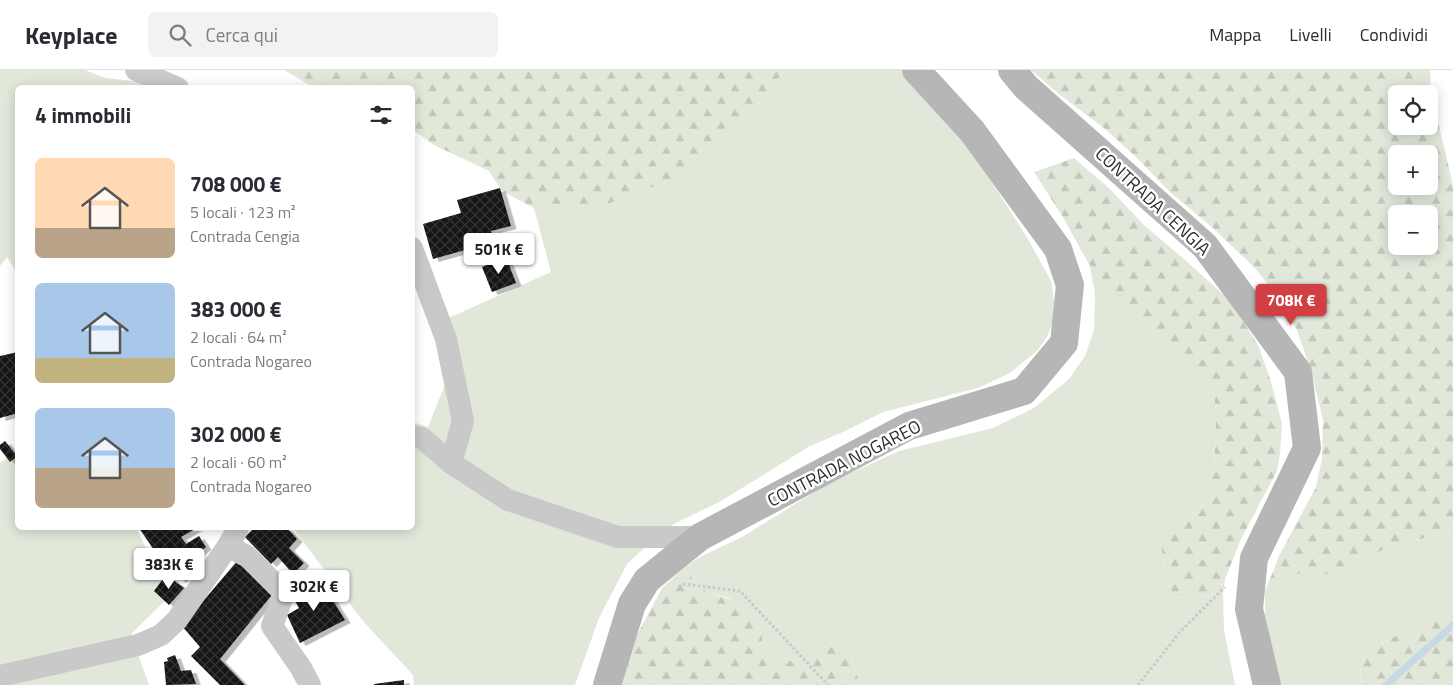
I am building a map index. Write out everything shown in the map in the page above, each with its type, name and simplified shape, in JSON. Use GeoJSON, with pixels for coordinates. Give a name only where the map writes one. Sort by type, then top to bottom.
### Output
{"type":"FeatureCollection","features":[{"type":"Feature","properties":{"kind":"street"},"geometry":{"type":"LineString","coordinates":[[136,70],[171,85]]}},
{"type":"Feature","properties":{"kind":"street","name":"CONTRADA NOGAREO"},"geometry":{"type":"LineString","coordinates":[[607,685],[632,604],[647,580],[700,537],[909,426],[1024,391],[1064,343],[1070,284],[1058,249],[972,131],[916,70]]}},
{"type":"Feature","properties":{"kind":"street","name":"CONTRADA CENGIA"},"geometry":{"type":"LineString","coordinates":[[1012,70],[1026,86],[1205,246],[1298,372],[1307,448],[1254,558],[1253,566],[1249,609],[1267,685]]}},
{"type":"Feature","properties":{"kind":"street"},"geometry":{"type":"LineString","coordinates":[[415,256],[446,339],[463,421],[452,463]]}},
{"type":"Feature","properties":{"kind":"street","name":"CONTRADA NOGAREO"},"geometry":{"type":"LineString","coordinates":[[415,437],[422,438],[452,463],[508,500],[618,537],[700,537]]}},
{"type":"Feature","properties":{"kind":"street"},"geometry":{"type":"LineString","coordinates":[[0,676],[138,645],[161,635],[177,620],[233,537],[248,557],[284,593],[272,626],[301,668],[310,685]]}},
{"type":"Feature","properties":{"kind":"path"},"geometry":{"type":"LineString","coordinates":[[647,580],[740,591],[828,685]]}},
{"type":"Feature","properties":{"kind":"path"},"geometry":{"type":"LineString","coordinates":[[1138,685],[1180,632],[1227,584]]}},
{"type":"Feature","properties":{"kind":"green space"},"geometry":{"type":"Polygon","coordinates":[[[0,70],[85,70],[105,78],[170,85],[15,85],[15,270],[7,257],[0,266],[0,70]]]}},
{"type":"Feature","properties":{"kind":"green space"},"geometry":{"type":"Polygon","coordinates":[[[284,70],[785,70],[746,120],[679,177],[596,208],[534,208],[502,191],[489,171],[434,145],[415,131],[415,85],[310,85],[284,70]]]}},
{"type":"Feature","properties":{"kind":"green space"},"geometry":{"type":"Polygon","coordinates":[[[785,70],[904,70],[970,148],[1028,239],[1051,281],[1054,301],[1053,322],[1047,337],[1038,350],[1010,373],[978,388],[883,412],[810,446],[721,501],[672,525],[657,536],[627,564],[599,618],[575,685],[414,685],[413,675],[362,620],[294,530],[415,530],[415,423],[428,427],[448,377],[435,324],[551,272],[534,208],[596,208],[746,120],[785,70]]]}},
{"type":"Feature","properties":{"kind":"green space"},"geometry":{"type":"Polygon","coordinates":[[[1031,70],[1430,70],[1431,85],[1388,85],[1388,135],[1438,135],[1438,122],[1453,185],[1453,531],[1395,545],[1366,557],[1341,574],[1288,574],[1270,579],[1279,556],[1316,487],[1322,459],[1323,420],[1312,374],[1297,330],[1277,296],[1255,268],[1214,229],[1171,193],[1104,128],[1060,95],[1031,70]]]}},
{"type":"Feature","properties":{"kind":"green space"},"geometry":{"type":"Polygon","coordinates":[[[1074,158],[1109,188],[1144,225],[1226,297],[1259,347],[1272,385],[1282,424],[1277,471],[1241,539],[1225,579],[1223,594],[1174,598],[1166,578],[1159,532],[1191,520],[1207,499],[1214,466],[1216,434],[1216,410],[1213,390],[1141,318],[1093,285],[1090,266],[1064,219],[1034,172],[1074,158]]]}},
{"type":"Feature","properties":{"kind":"green space"},"geometry":{"type":"Polygon","coordinates":[[[1094,285],[1141,318],[1213,390],[1216,410],[1216,434],[1214,466],[1207,499],[1191,520],[1159,532],[1166,578],[1174,598],[1223,594],[1224,630],[1235,685],[860,685],[851,656],[825,647],[805,659],[783,662],[762,647],[762,630],[729,598],[708,593],[683,569],[698,558],[742,537],[831,482],[899,451],[993,428],[1034,408],[1069,379],[1085,356],[1094,330],[1094,285]]]}},
{"type":"Feature","properties":{"kind":"green space"},"geometry":{"type":"Polygon","coordinates":[[[15,452],[15,530],[137,530],[171,595],[131,634],[149,685],[0,685],[0,463],[15,452]]]}},
{"type":"Feature","properties":{"kind":"green space"},"geometry":{"type":"Polygon","coordinates":[[[1453,531],[1453,616],[1403,634],[1377,646],[1362,661],[1360,685],[1277,685],[1265,626],[1265,591],[1270,579],[1288,574],[1341,574],[1366,557],[1395,545],[1453,531]]]}},
{"type":"Feature","properties":{"kind":"green space"},"geometry":{"type":"Polygon","coordinates":[[[683,569],[708,593],[754,606],[762,630],[762,647],[783,662],[805,659],[825,647],[842,648],[851,656],[860,685],[618,685],[637,635],[662,588],[683,569]]]}},
{"type":"Feature","properties":{"kind":"green space"},"geometry":{"type":"Polygon","coordinates":[[[1453,616],[1453,685],[1360,685],[1362,661],[1377,646],[1403,633],[1453,616]]]}},
{"type":"Feature","properties":{"kind":"building"},"geometry":{"type":"Polygon","coordinates":[[[500,188],[511,226],[491,231],[494,242],[433,259],[423,224],[461,213],[457,200],[500,188]]]}},
{"type":"Feature","properties":{"kind":"building"},"geometry":{"type":"Polygon","coordinates":[[[506,257],[516,283],[492,292],[482,267],[506,257]]]}},
{"type":"Feature","properties":{"kind":"building"},"geometry":{"type":"Polygon","coordinates":[[[15,353],[15,414],[0,418],[0,356],[15,353]]]}},
{"type":"Feature","properties":{"kind":"building"},"geometry":{"type":"Polygon","coordinates":[[[5,441],[15,454],[15,458],[10,462],[0,449],[0,445],[5,441]]]}},
{"type":"Feature","properties":{"kind":"building"},"geometry":{"type":"Polygon","coordinates":[[[140,530],[193,530],[181,537],[186,544],[199,536],[206,547],[194,556],[200,565],[180,580],[159,550],[156,553],[140,530]]]}},
{"type":"Feature","properties":{"kind":"building"},"geometry":{"type":"Polygon","coordinates":[[[252,530],[289,530],[297,539],[289,548],[304,563],[293,574],[278,557],[271,564],[245,537],[252,530]]]}},
{"type":"Feature","properties":{"kind":"building"},"geometry":{"type":"Polygon","coordinates":[[[238,560],[275,591],[220,659],[245,685],[220,685],[191,656],[200,647],[182,626],[238,560]]]}},
{"type":"Feature","properties":{"kind":"building"},"geometry":{"type":"Polygon","coordinates":[[[166,575],[184,588],[169,605],[154,591],[166,575]]]}},
{"type":"Feature","properties":{"kind":"building"},"geometry":{"type":"Polygon","coordinates":[[[321,581],[345,620],[300,643],[287,615],[299,608],[292,596],[321,581]]]}},
{"type":"Feature","properties":{"kind":"building"},"geometry":{"type":"Polygon","coordinates":[[[175,655],[181,671],[191,670],[196,684],[166,685],[164,662],[168,661],[167,658],[175,655]]]}},
{"type":"Feature","properties":{"kind":"building"},"geometry":{"type":"Polygon","coordinates":[[[404,680],[404,685],[374,685],[374,684],[404,680]]]}},
{"type":"Feature","properties":{"kind":"waterway"},"geometry":{"type":"LineString","coordinates":[[1386,685],[1453,625]]}}]}
